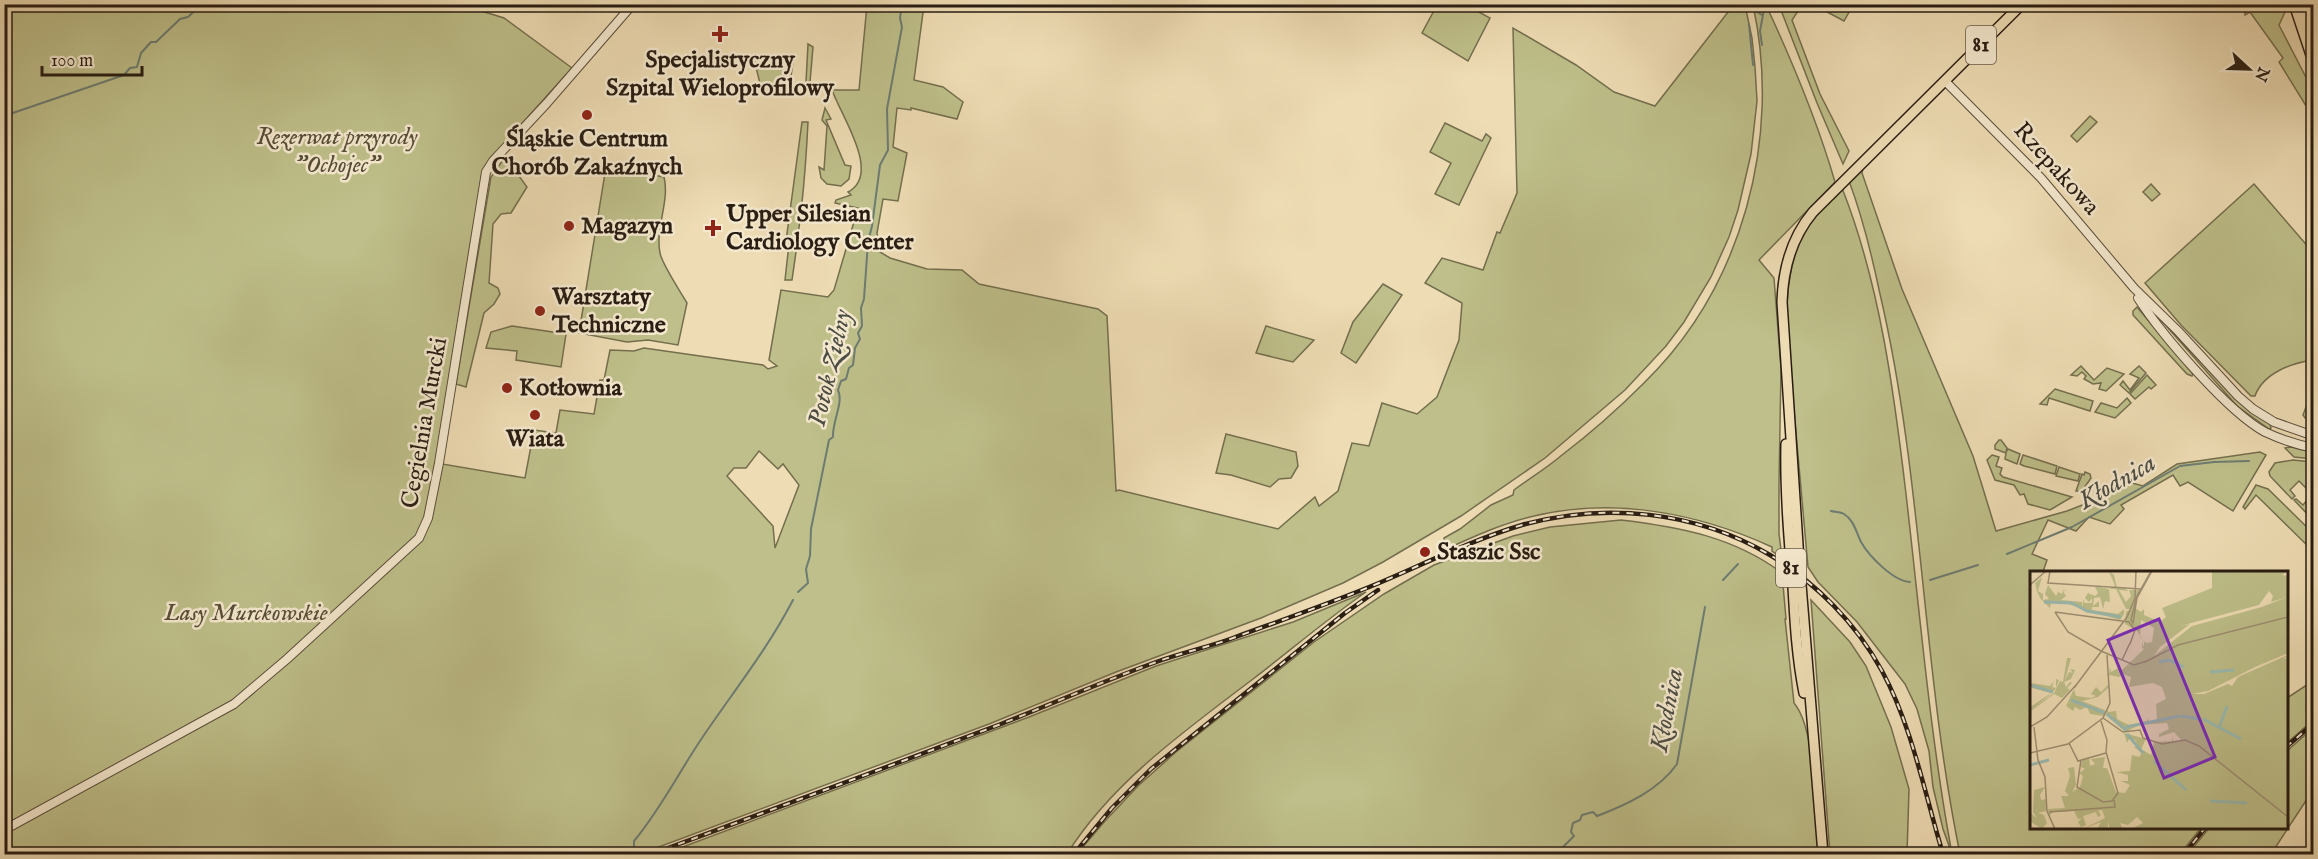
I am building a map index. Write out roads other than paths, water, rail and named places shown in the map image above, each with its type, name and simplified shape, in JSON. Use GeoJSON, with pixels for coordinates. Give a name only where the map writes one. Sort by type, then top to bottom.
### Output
{"type":"FeatureCollection","features":[{"type":"Feature","properties":{"kind":"main road","name":"81"},"geometry":{"type":"LineString","coordinates":[[1823,855],[1814,739],[1798,657],[1791,571],[1786,485],[1789,397],[1782,282],[1794,242],[1813,212],[2022,4]]}},
{"type":"Feature","properties":{"kind":"main road"},"geometry":{"type":"LineString","coordinates":[[2295,4],[2313,36]]}},
{"type":"Feature","properties":{"kind":"main road"},"geometry":{"type":"LineString","coordinates":[[2295,4],[2313,64]]}},
{"type":"Feature","properties":{"kind":"street","name":"Cegielnia Murcki"},"geometry":{"type":"LineString","coordinates":[[4,830],[234,704],[295,652],[419,538],[428,518],[439,463],[486,172],[493,161],[633,4]]}},
{"type":"Feature","properties":{"kind":"street","name":"Rzepakowa"},"geometry":{"type":"LineString","coordinates":[[1945,81],[2048,185],[2134,288],[2253,409],[2274,422],[2313,436]]}},
{"type":"Feature","properties":{"kind":"street","name":"Rzepakowa"},"geometry":{"type":"LineString","coordinates":[[2134,288],[2149,314],[2244,417],[2266,432],[2313,448]]}},
{"type":"Feature","properties":{"kind":"waterway"},"geometry":{"type":"LineString","coordinates":[[4,116],[124,75],[130,68],[137,67],[141,53],[151,42],[156,42],[180,19],[188,17],[202,4]]}},
{"type":"Feature","properties":{"kind":"waterway","name":"Potok Zielny"},"geometry":{"type":"LineString","coordinates":[[798,592],[808,583],[806,569],[810,556],[811,529],[829,440],[833,437],[840,401],[838,390],[841,381],[846,379],[849,368],[853,365],[855,348],[860,339],[858,333],[862,326],[861,308],[864,299],[868,242],[880,165],[888,150],[887,109],[902,27],[900,18],[902,4]]}},
{"type":"Feature","properties":{"kind":"waterway"},"geometry":{"type":"LineString","coordinates":[[1755,4],[1756,11],[1762,15]]}},
{"type":"Feature","properties":{"kind":"waterway"},"geometry":{"type":"LineString","coordinates":[[1762,45],[1760,31],[1765,4]]}},
{"type":"Feature","properties":{"kind":"waterway"},"geometry":{"type":"LineString","coordinates":[[1749,24],[1753,65]]}},
{"type":"Feature","properties":{"kind":"waterway","name":"Kłodnica"},"geometry":{"type":"LineString","coordinates":[[2007,554],[2072,527],[2180,466],[2249,461]]}},
{"type":"Feature","properties":{"kind":"waterway","name":"Kłodnica"},"geometry":{"type":"LineString","coordinates":[[1831,511],[1843,513],[1850,520],[1865,548],[1882,567],[1903,581],[1910,582]]}},
{"type":"Feature","properties":{"kind":"waterway","name":"Kłodnica"},"geometry":{"type":"LineString","coordinates":[[1723,580],[1738,564]]}},
{"type":"Feature","properties":{"kind":"waterway","name":"Kłodnica"},"geometry":{"type":"LineString","coordinates":[[1930,580],[1978,565]]}},
{"type":"Feature","properties":{"kind":"waterway","name":"Potok Zielny"},"geometry":{"type":"LineString","coordinates":[[634,849],[634,841],[761,654],[793,600]]}},
{"type":"Feature","properties":{"kind":"waterway","name":"Kłodnica"},"geometry":{"type":"LineString","coordinates":[[1556,854],[1574,836],[1571,832],[1573,823],[1580,820],[1582,815],[1593,812],[1597,816],[1630,802],[1661,782],[1677,764],[1705,607]]}},
{"type":"Feature","properties":{"kind":"railway"},"geometry":{"type":"LineString","coordinates":[[652,854],[1001,724],[1139,668],[1224,641],[1325,604],[1503,531],[1553,518],[1617,513],[1681,520],[1742,540],[1787,566],[1834,606],[1872,653],[1902,714],[1943,854]]}},
{"type":"Feature","properties":{"kind":"railway"},"geometry":{"type":"LineString","coordinates":[[1074,854],[1112,808],[1151,769],[1345,613],[1378,590]]}},
{"type":"Feature","properties":{"kind":"railway"},"geometry":{"type":"LineString","coordinates":[[2288,745],[2314,723]]}},
{"type":"Feature","properties":{"kind":"railway"},"geometry":{"type":"LineString","coordinates":[[2184,854],[2204,829]]}},
{"type":"Feature","properties":{"kind":"place","name":"Specjalistyczny Szpital Wieloprofilowy"},"geometry":{"type":"Point","coordinates":[720,34]}},
{"type":"Feature","properties":{"kind":"place","name":"Śląskie Centrum Chorób Zakaźnych"},"geometry":{"type":"Point","coordinates":[587,115]}},
{"type":"Feature","properties":{"kind":"place","name":"Magazyn"},"geometry":{"type":"Point","coordinates":[569,226]}},
{"type":"Feature","properties":{"kind":"place","name":"Upper Silesian Cardiology Center"},"geometry":{"type":"Point","coordinates":[713,228]}},
{"type":"Feature","properties":{"kind":"place","name":"Warsztaty Techniczne"},"geometry":{"type":"Point","coordinates":[540,311]}},
{"type":"Feature","properties":{"kind":"place","name":"Kotłownia"},"geometry":{"type":"Point","coordinates":[507,388]}},
{"type":"Feature","properties":{"kind":"place","name":"Wiata"},"geometry":{"type":"Point","coordinates":[535,415]}},
{"type":"Feature","properties":{"kind":"place","name":"Staszic Ssc"},"geometry":{"type":"Point","coordinates":[1425,552]}},
{"type":"Feature","properties":{"kind":"park label","name":"Rezerwat przyrody \"Ochojec\""},"geometry":{"type":"Point","coordinates":[337,151]}},
{"type":"Feature","properties":{"kind":"park label","name":"Lasy Murckowskie"},"geometry":{"type":"Point","coordinates":[246,613]}}]}
